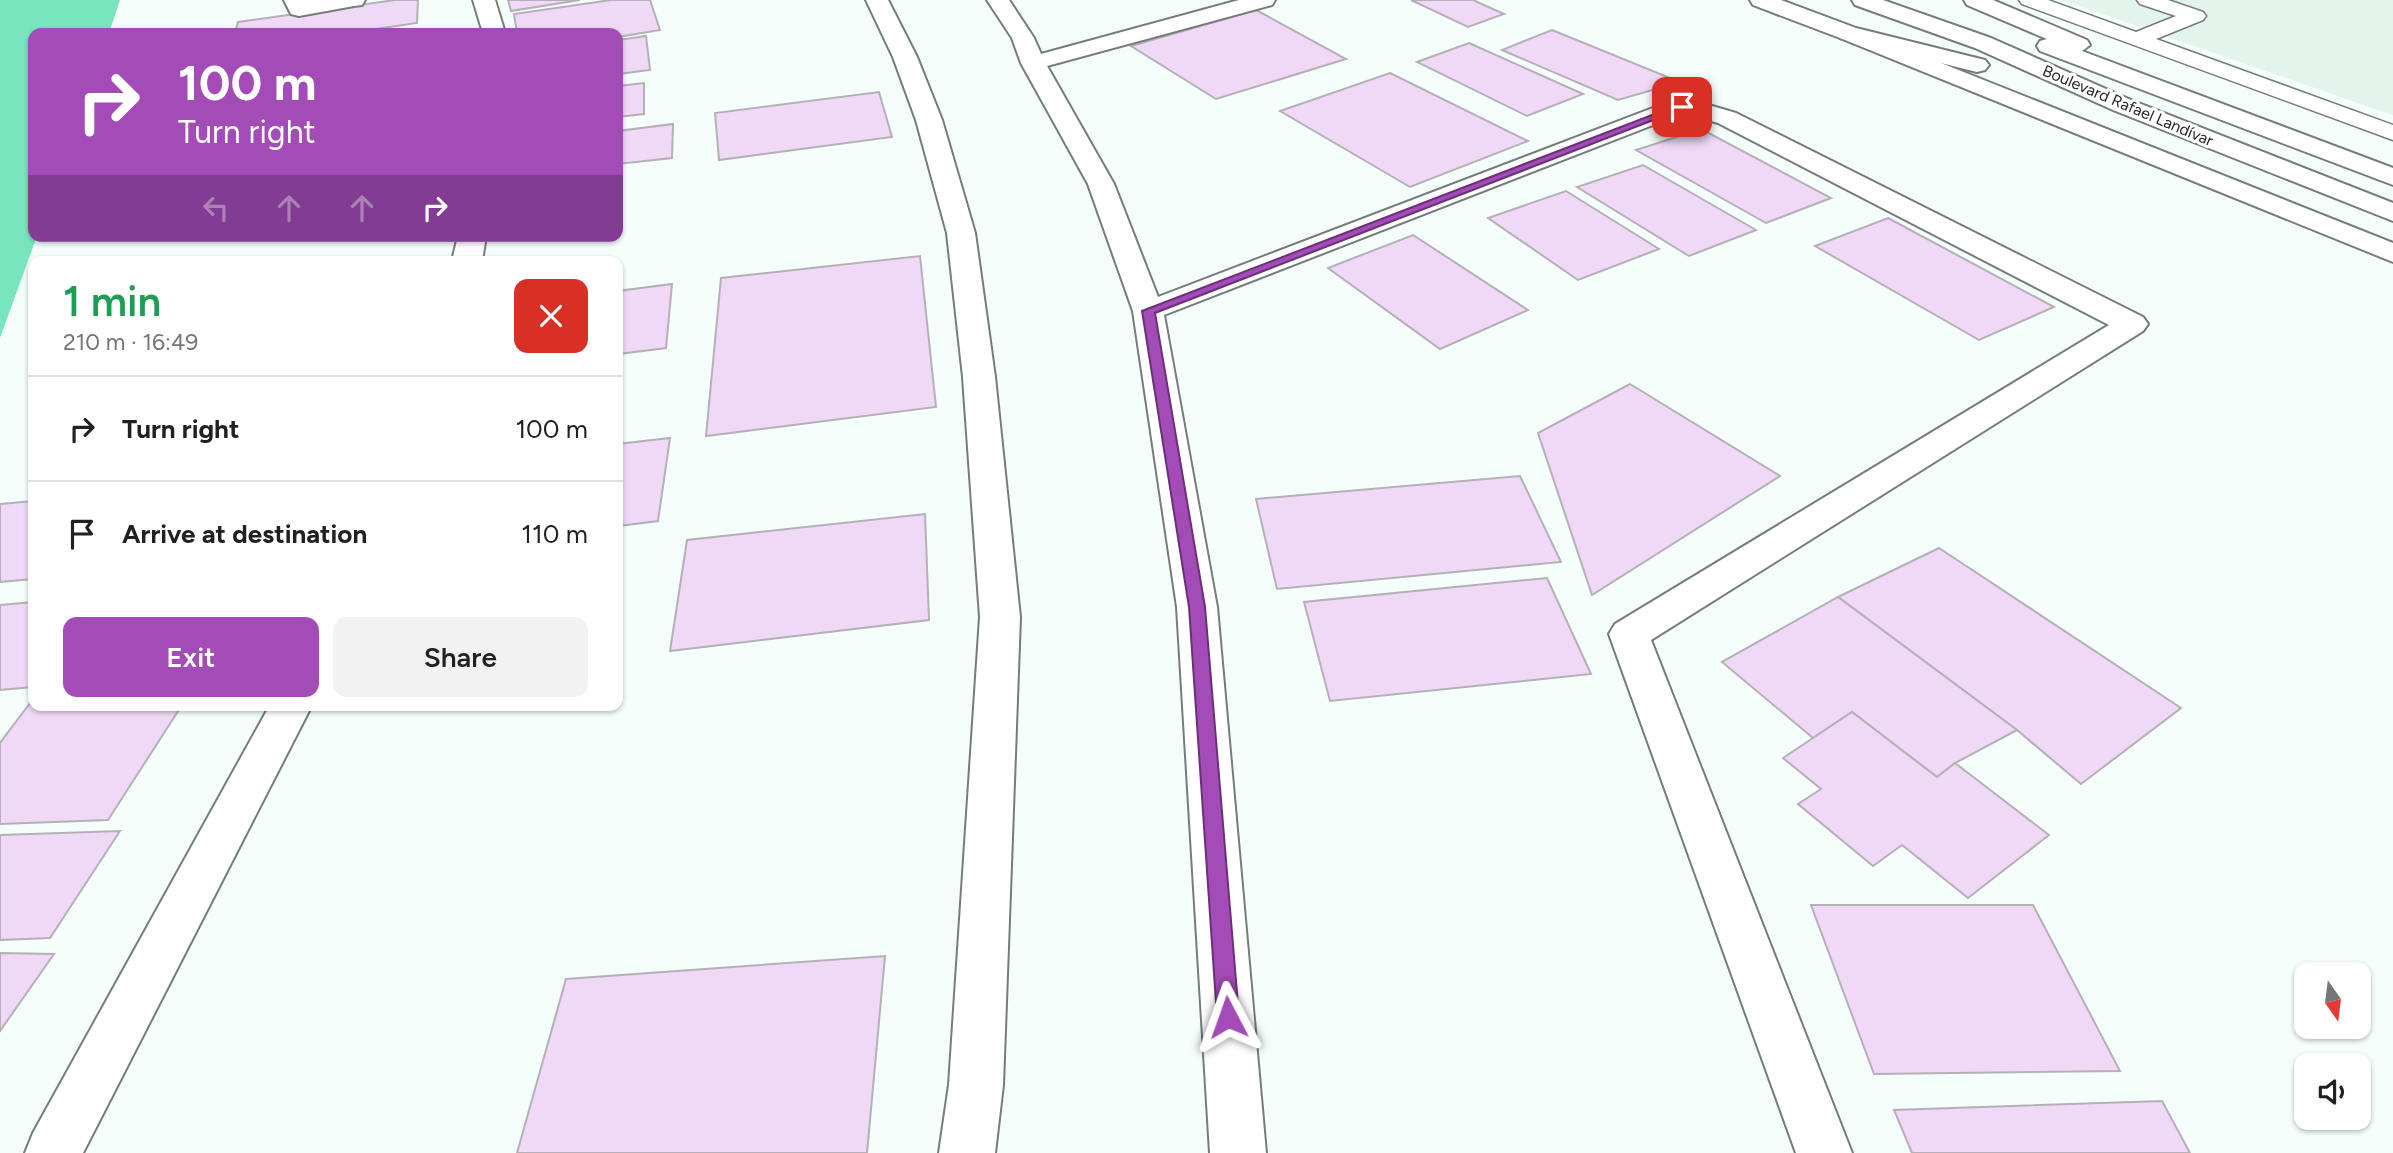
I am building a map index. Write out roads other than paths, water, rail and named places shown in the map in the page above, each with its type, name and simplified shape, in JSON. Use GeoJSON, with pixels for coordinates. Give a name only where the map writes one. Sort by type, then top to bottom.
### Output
{"type":"FeatureCollection","features":[{"type":"Feature","properties":{"kind":"street"},"geometry":{"type":"LineString","coordinates":[[295,0],[299,9],[354,0]]}},
{"type":"Feature","properties":{"kind":"street"},"geometry":{"type":"LineString","coordinates":[[484,0],[492,28]]}},
{"type":"Feature","properties":{"kind":"street"},"geometry":{"type":"LineString","coordinates":[[877,0],[905,57],[929,120],[961,233],[979,377],[1000,617],[976,1085],[967,1153]]}},
{"type":"Feature","properties":{"kind":"street"},"geometry":{"type":"LineString","coordinates":[[998,0],[1035,44],[1101,184],[1148,311],[1197,607],[1238,1153]]}},
{"type":"Feature","properties":{"kind":"street"},"geometry":{"type":"LineString","coordinates":[[1035,44],[1264,0]]}},
{"type":"Feature","properties":{"kind":"street"},"geometry":{"type":"LineString","coordinates":[[1761,0],[2393,253]]}},
{"type":"Feature","properties":{"kind":"street","name":"Boulevard Rafael Landívar"},"geometry":{"type":"LineString","coordinates":[[1863,0],[1983,43],[2122,105],[2393,213]]}},
{"type":"Feature","properties":{"kind":"street","name":"Boulevard Rafael Landívar"},"geometry":{"type":"LineString","coordinates":[[1927,0],[2393,177]]}},
{"type":"Feature","properties":{"kind":"street"},"geometry":{"type":"LineString","coordinates":[[1975,0],[2074,43],[2339,141],[2393,166]]}},
{"type":"Feature","properties":{"kind":"street"},"geometry":{"type":"LineString","coordinates":[[1848,33],[2031,78],[2122,105]]}},
{"type":"Feature","properties":{"kind":"street"},"geometry":{"type":"LineString","coordinates":[[1148,311],[1667,111],[1695,107],[1727,117],[2132,324],[1629,634],[1649,694],[1824,1153]]}},
{"type":"Feature","properties":{"kind":"street"},"geometry":{"type":"LineString","coordinates":[[53,1153],[288,711]]}},
{"type":"Feature","properties":{"kind":"lane"},"geometry":{"type":"LineString","coordinates":[[2029,0],[2393,133]]}},
{"type":"Feature","properties":{"kind":"lane"},"geometry":{"type":"LineString","coordinates":[[2136,39],[2196,16],[2147,0]]}}]}
